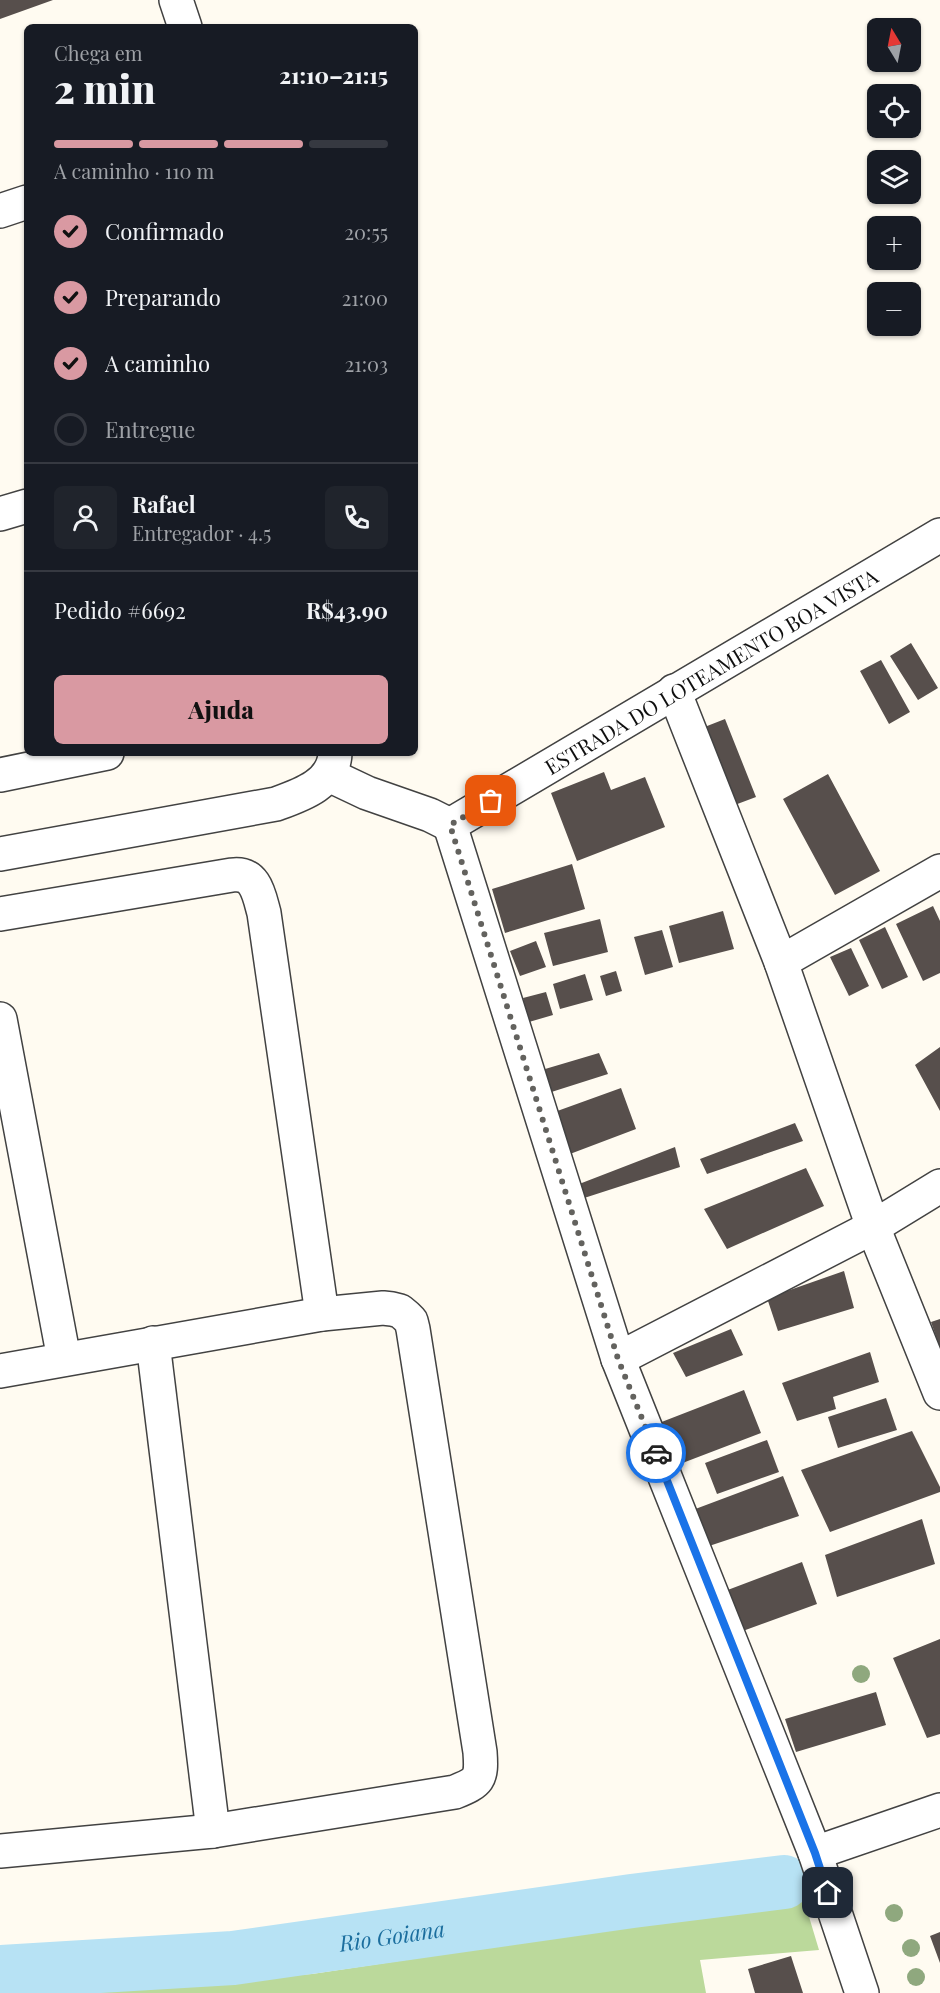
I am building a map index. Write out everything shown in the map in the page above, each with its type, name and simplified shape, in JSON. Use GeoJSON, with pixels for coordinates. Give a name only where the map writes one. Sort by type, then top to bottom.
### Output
{"type":"FeatureCollection","features":[{"type":"Feature","properties":{"kind":"street"},"geometry":{"type":"LineString","coordinates":[[176,0],[184,24]]}},
{"type":"Feature","properties":{"kind":"street"},"geometry":{"type":"LineString","coordinates":[[0,211],[24,203]]}},
{"type":"Feature","properties":{"kind":"street"},"geometry":{"type":"LineString","coordinates":[[0,514],[24,507]]}},
{"type":"Feature","properties":{"kind":"street","name":"ESTRADA DO LOTEAMENTO BOA VISTA"},"geometry":{"type":"LineString","coordinates":[[450,825],[940,535]]}},
{"type":"Feature","properties":{"kind":"street"},"geometry":{"type":"LineString","coordinates":[[674,692],[781,962],[873,1227],[940,1393]]}},
{"type":"Feature","properties":{"kind":"street"},"geometry":{"type":"LineString","coordinates":[[0,775],[92,756]]}},
{"type":"Feature","properties":{"kind":"street"},"geometry":{"type":"LineString","coordinates":[[0,854],[276,804],[307,793],[332,764],[367,793],[430,815],[450,825],[618,1359],[815,1853],[862,1993]]}},
{"type":"Feature","properties":{"kind":"street"},"geometry":{"type":"LineString","coordinates":[[781,962],[940,872]]}},
{"type":"Feature","properties":{"kind":"street"},"geometry":{"type":"LineString","coordinates":[[0,914],[232,875],[240,874],[250,878],[257,887],[264,913],[322,1314]]}},
{"type":"Feature","properties":{"kind":"street"},"geometry":{"type":"LineString","coordinates":[[0,1019],[64,1359]]}},
{"type":"Feature","properties":{"kind":"street"},"geometry":{"type":"LineString","coordinates":[[618,1359],[873,1227],[940,1186]]}},
{"type":"Feature","properties":{"kind":"street"},"geometry":{"type":"LineString","coordinates":[[0,1371],[322,1314],[383,1308],[400,1311],[411,1321],[481,1770],[480,1777],[473,1784],[454,1792],[213,1831],[0,1851]]}},
{"type":"Feature","properties":{"kind":"street"},"geometry":{"type":"LineString","coordinates":[[153,1343],[213,1831]]}},
{"type":"Feature","properties":{"kind":"street"},"geometry":{"type":"LineString","coordinates":[[815,1853],[940,1810]]}},
{"type":"Feature","properties":{"kind":"green space"},"geometry":{"type":"Polygon","coordinates":[[[804,1900],[819,1950],[700,1960],[706,1993],[41,1993],[312,1974],[804,1900]]]}},
{"type":"Feature","properties":{"kind":"building"},"geometry":{"type":"Polygon","coordinates":[[[0,0],[53,0],[0,19],[0,0]]]}},
{"type":"Feature","properties":{"kind":"building"},"geometry":{"type":"Polygon","coordinates":[[[911,643],[938,688],[918,700],[890,656],[911,643]]]}},
{"type":"Feature","properties":{"kind":"building"},"geometry":{"type":"Polygon","coordinates":[[[881,660],[910,712],[889,724],[860,671],[881,660]]]}},
{"type":"Feature","properties":{"kind":"building"},"geometry":{"type":"Polygon","coordinates":[[[725,719],[756,797],[732,806],[702,728],[725,719]]]}},
{"type":"Feature","properties":{"kind":"building"},"geometry":{"type":"Polygon","coordinates":[[[604,772],[611,790],[645,777],[665,827],[577,861],[551,793],[604,772]]]}},
{"type":"Feature","properties":{"kind":"building"},"geometry":{"type":"Polygon","coordinates":[[[828,774],[880,871],[835,895],[783,799],[828,774]]]}},
{"type":"Feature","properties":{"kind":"building"},"geometry":{"type":"Polygon","coordinates":[[[572,864],[585,909],[505,933],[492,889],[572,864]]]}},
{"type":"Feature","properties":{"kind":"building"},"geometry":{"type":"Polygon","coordinates":[[[933,906],[940,921],[940,973],[923,981],[896,924],[933,906]]]}},
{"type":"Feature","properties":{"kind":"building"},"geometry":{"type":"Polygon","coordinates":[[[723,911],[734,949],[679,963],[669,926],[723,911]]]}},
{"type":"Feature","properties":{"kind":"building"},"geometry":{"type":"Polygon","coordinates":[[[600,919],[608,952],[553,966],[544,933],[600,919]]]}},
{"type":"Feature","properties":{"kind":"building"},"geometry":{"type":"Polygon","coordinates":[[[885,927],[908,977],[882,989],[859,940],[885,927]]]}},
{"type":"Feature","properties":{"kind":"building"},"geometry":{"type":"Polygon","coordinates":[[[662,930],[673,967],[645,975],[634,937],[662,930]]]}},
{"type":"Feature","properties":{"kind":"building"},"geometry":{"type":"Polygon","coordinates":[[[536,941],[546,967],[520,976],[510,951],[536,941]]]}},
{"type":"Feature","properties":{"kind":"building"},"geometry":{"type":"Polygon","coordinates":[[[851,948],[869,986],[849,996],[830,957],[851,948]]]}},
{"type":"Feature","properties":{"kind":"building"},"geometry":{"type":"Polygon","coordinates":[[[616,971],[622,991],[606,996],[600,976],[616,971]]]}},
{"type":"Feature","properties":{"kind":"building"},"geometry":{"type":"Polygon","coordinates":[[[585,974],[593,1000],[560,1009],[553,984],[585,974]]]}},
{"type":"Feature","properties":{"kind":"building"},"geometry":{"type":"Polygon","coordinates":[[[546,992],[553,1015],[529,1022],[523,998],[546,992]]]}},
{"type":"Feature","properties":{"kind":"building"},"geometry":{"type":"Polygon","coordinates":[[[940,1047],[940,1111],[915,1065],[940,1047]]]}},
{"type":"Feature","properties":{"kind":"building"},"geometry":{"type":"Polygon","coordinates":[[[599,1053],[608,1074],[542,1095],[535,1072],[599,1053]]]}},
{"type":"Feature","properties":{"kind":"building"},"geometry":{"type":"Polygon","coordinates":[[[621,1088],[636,1129],[562,1157],[549,1114],[621,1088]]]}},
{"type":"Feature","properties":{"kind":"building"},"geometry":{"type":"Polygon","coordinates":[[[795,1123],[803,1141],[707,1174],[700,1159],[795,1123]]]}},
{"type":"Feature","properties":{"kind":"building"},"geometry":{"type":"Polygon","coordinates":[[[675,1147],[680,1167],[578,1200],[574,1186],[675,1147]]]}},
{"type":"Feature","properties":{"kind":"building"},"geometry":{"type":"Polygon","coordinates":[[[806,1168],[824,1206],[727,1249],[704,1209],[806,1168]]]}},
{"type":"Feature","properties":{"kind":"building"},"geometry":{"type":"Polygon","coordinates":[[[844,1271],[854,1308],[778,1331],[767,1298],[844,1271]]]}},
{"type":"Feature","properties":{"kind":"building"},"geometry":{"type":"Polygon","coordinates":[[[940,1319],[940,1348],[931,1322],[940,1319]]]}},
{"type":"Feature","properties":{"kind":"building"},"geometry":{"type":"Polygon","coordinates":[[[731,1329],[743,1355],[686,1377],[673,1353],[731,1329]]]}},
{"type":"Feature","properties":{"kind":"building"},"geometry":{"type":"Polygon","coordinates":[[[870,1352],[879,1382],[833,1397],[836,1409],[797,1421],[782,1383],[870,1352]]]}},
{"type":"Feature","properties":{"kind":"building"},"geometry":{"type":"Polygon","coordinates":[[[744,1390],[761,1433],[672,1467],[659,1423],[744,1390]]]}},
{"type":"Feature","properties":{"kind":"building"},"geometry":{"type":"Polygon","coordinates":[[[886,1398],[897,1430],[838,1448],[828,1417],[886,1398]]]}},
{"type":"Feature","properties":{"kind":"building"},"geometry":{"type":"Polygon","coordinates":[[[912,1431],[940,1487],[940,1492],[830,1532],[801,1470],[912,1431]]]}},
{"type":"Feature","properties":{"kind":"building"},"geometry":{"type":"Polygon","coordinates":[[[767,1440],[779,1472],[717,1494],[705,1463],[767,1440]]]}},
{"type":"Feature","properties":{"kind":"building"},"geometry":{"type":"Polygon","coordinates":[[[783,1476],[799,1516],[703,1548],[690,1511],[783,1476]]]}},
{"type":"Feature","properties":{"kind":"building"},"geometry":{"type":"Polygon","coordinates":[[[922,1519],[935,1564],[837,1597],[825,1555],[922,1519]]]}},
{"type":"Feature","properties":{"kind":"building"},"geometry":{"type":"Polygon","coordinates":[[[802,1562],[817,1604],[740,1632],[725,1591],[802,1562]]]}},
{"type":"Feature","properties":{"kind":"building"},"geometry":{"type":"Polygon","coordinates":[[[940,1639],[940,1734],[927,1738],[893,1658],[940,1639]]]}},
{"type":"Feature","properties":{"kind":"building"},"geometry":{"type":"Polygon","coordinates":[[[876,1692],[886,1725],[796,1752],[785,1719],[876,1692]]]}},
{"type":"Feature","properties":{"kind":"building"},"geometry":{"type":"Polygon","coordinates":[[[940,1932],[940,1963],[930,1936],[940,1932]]]}},
{"type":"Feature","properties":{"kind":"building"},"geometry":{"type":"Polygon","coordinates":[[[791,1956],[803,1993],[755,1993],[748,1969],[791,1956]]]}},
{"type":"Feature","properties":{"kind":"waterway","name":"Rio Goiana"},"geometry":{"type":"LineString","coordinates":[[0,1972],[233,1958],[632,1901],[784,1882]]}},
{"type":"Feature","properties":{"kind":"way so far"},"geometry":{"type":"LineString","coordinates":[[491,801],[450,825],[618,1359],[656,1453]]}},
{"type":"Feature","properties":{"kind":"route"},"geometry":{"type":"LineString","coordinates":[[656,1453],[815,1853],[828,1893]]}}]}
